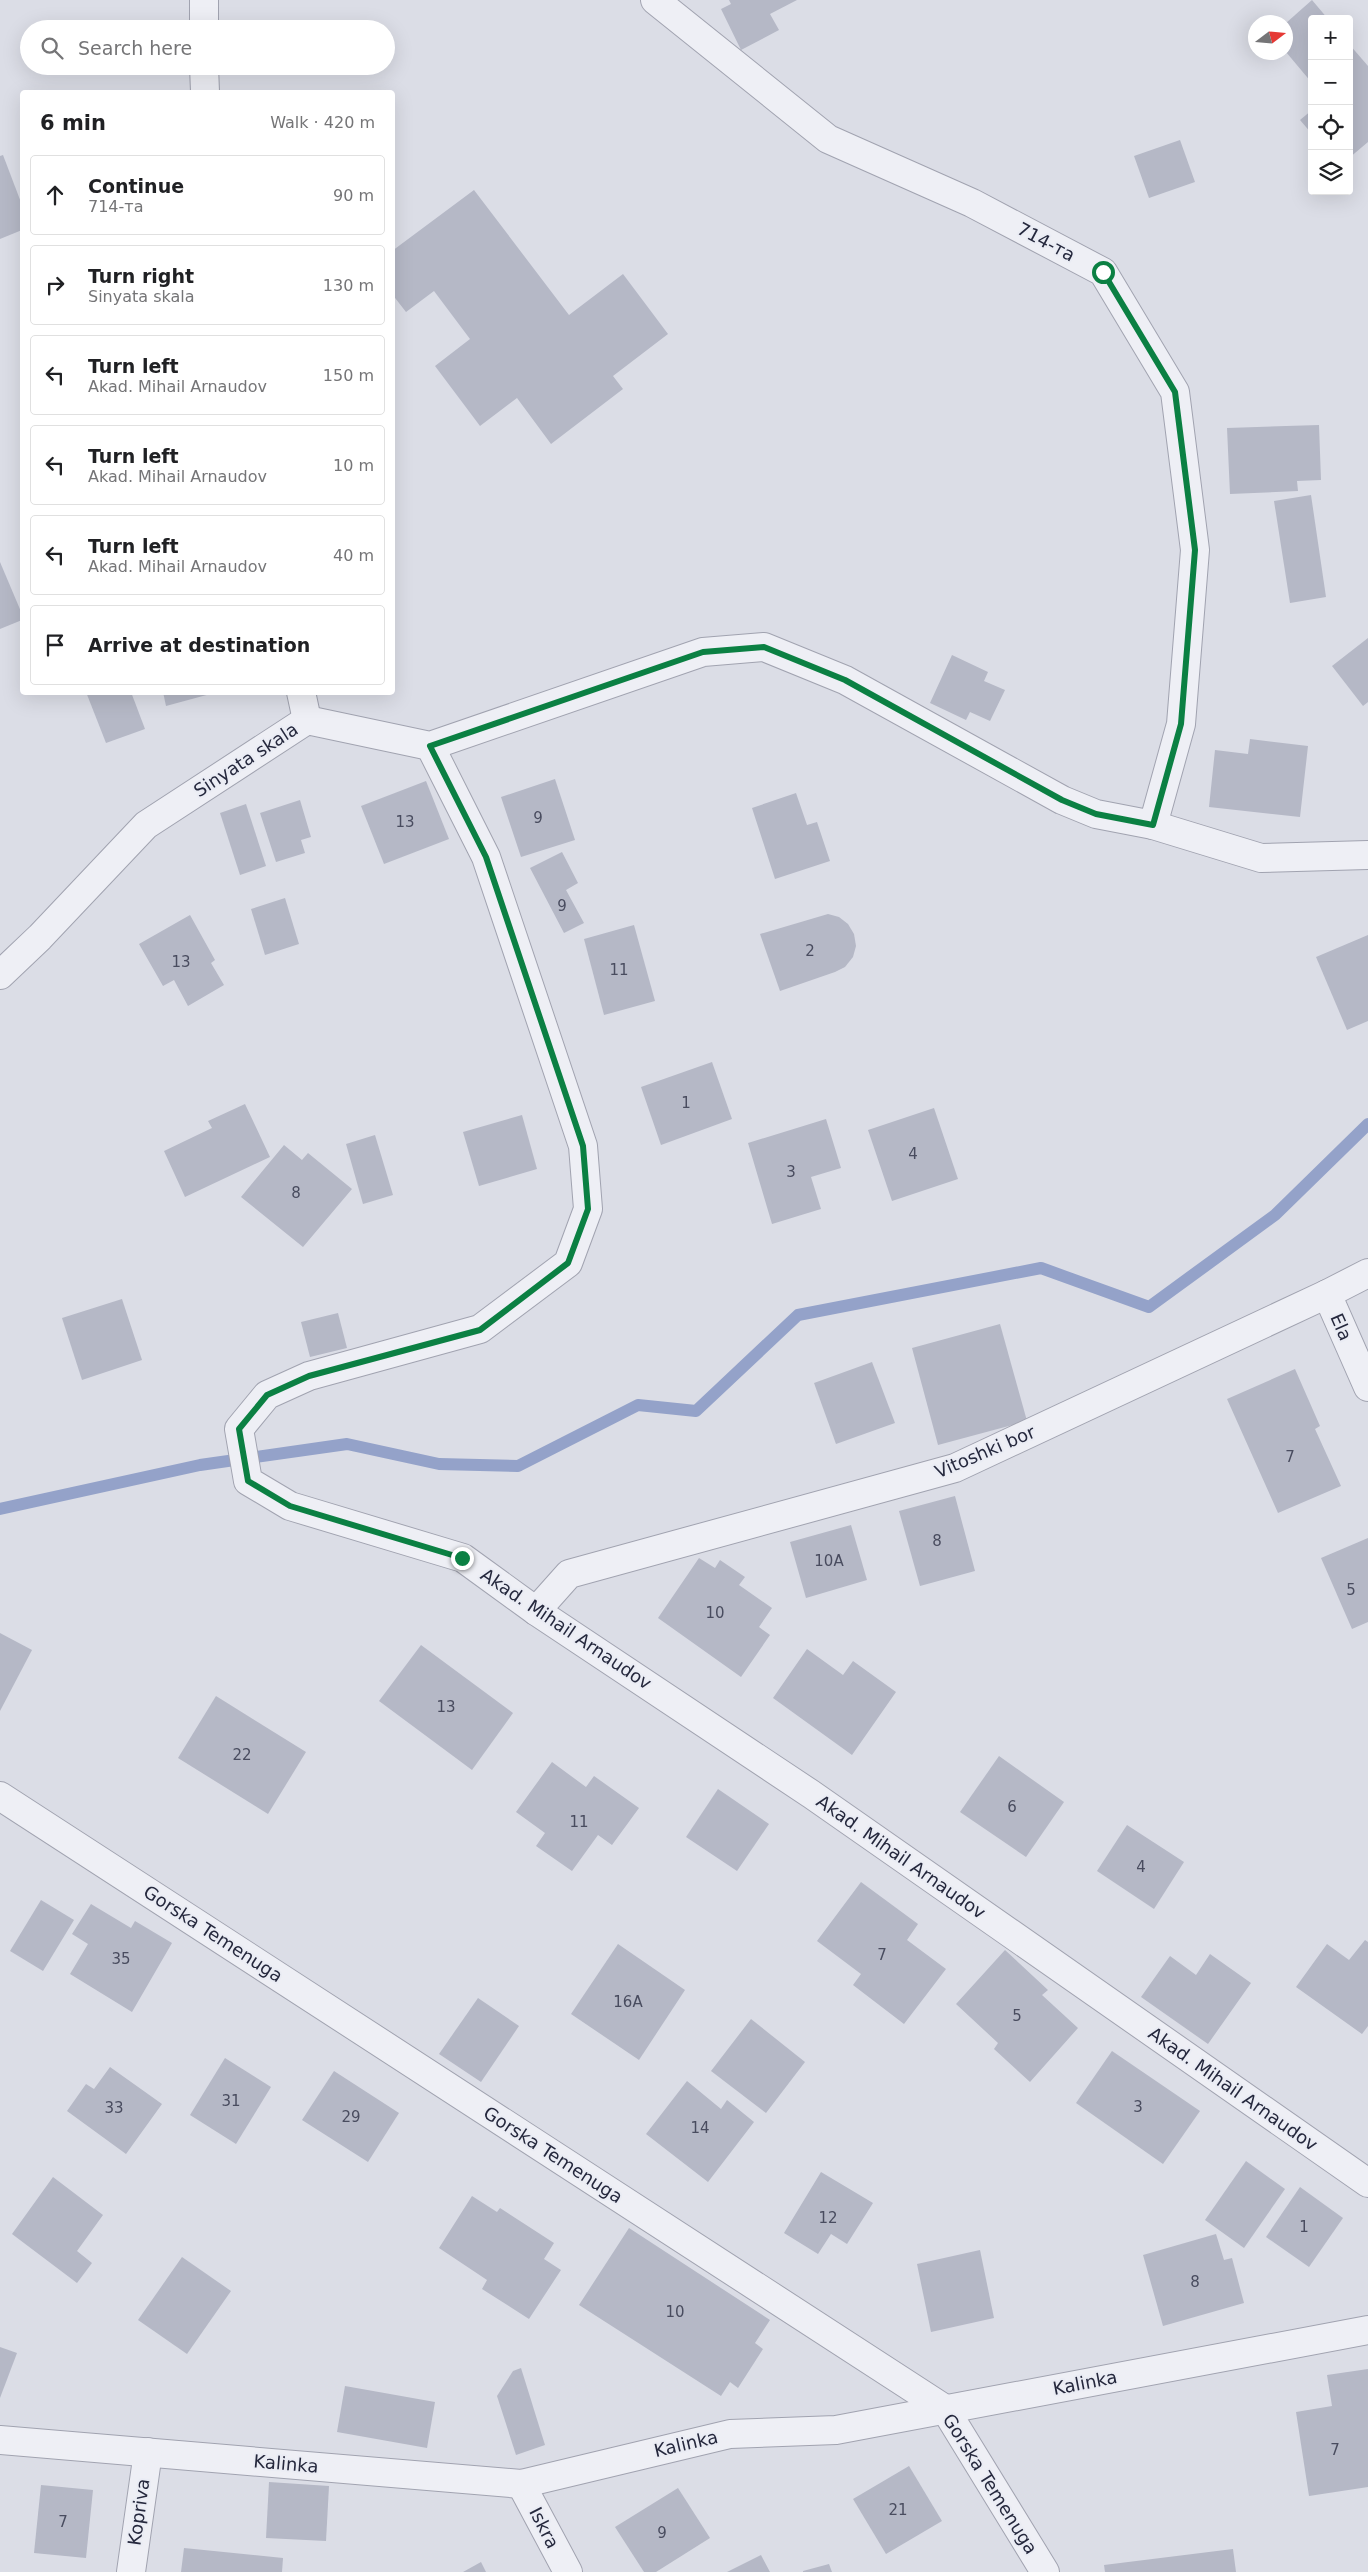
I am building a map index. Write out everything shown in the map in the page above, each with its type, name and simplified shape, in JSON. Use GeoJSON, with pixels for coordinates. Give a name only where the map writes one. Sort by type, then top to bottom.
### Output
{"type":"FeatureCollection","features":[{"type":"Feature","properties":{"kind":"street"},"geometry":{"type":"LineString","coordinates":[[204,0],[204,20]]}},
{"type":"Feature","properties":{"kind":"street","name":"714-та"},"geometry":{"type":"LineString","coordinates":[[655,0],[828,139],[972,202],[1103,272],[1175,392],[1195,550],[1181,724],[1153,825]]}},
{"type":"Feature","properties":{"kind":"street"},"geometry":{"type":"LineString","coordinates":[[204,75],[205,90]]}},
{"type":"Feature","properties":{"kind":"street"},"geometry":{"type":"LineString","coordinates":[[430,746],[703,652],[764,647],[845,680],[1062,800],[1096,814],[1153,825],[1261,858],[1368,855]]}},
{"type":"Feature","properties":{"kind":"street"},"geometry":{"type":"LineString","coordinates":[[302,695],[307,720]]}},
{"type":"Feature","properties":{"kind":"street","name":"Sinyata skala"},"geometry":{"type":"LineString","coordinates":[[0,975],[40,937],[146,826],[307,720],[430,746]]}},
{"type":"Feature","properties":{"kind":"street","name":"Akad. Mihail Arnaudov"},"geometry":{"type":"LineString","coordinates":[[430,746],[486,857],[583,1146],[588,1209],[568,1263],[480,1330],[309,1376],[267,1395],[239,1429],[248,1481],[290,1506],[462,1558],[536,1611],[811,1794],[1368,2184]]}},
{"type":"Feature","properties":{"kind":"street","name":"Vitoshki bor"},"geometry":{"type":"LineString","coordinates":[[536,1611],[569,1574],[955,1468],[1327,1294],[1368,1272]]}},
{"type":"Feature","properties":{"kind":"street","name":"Ela"},"geometry":{"type":"LineString","coordinates":[[1327,1294],[1368,1387]]}},
{"type":"Feature","properties":{"kind":"street","name":"Gorska Temenuga"},"geometry":{"type":"LineString","coordinates":[[0,1796],[945,2409],[1045,2572]]}},
{"type":"Feature","properties":{"kind":"street","name":"Kalinka"},"geometry":{"type":"LineString","coordinates":[[0,2440],[521,2484],[730,2434],[836,2430],[1368,2330]]}},
{"type":"Feature","properties":{"kind":"street","name":"Kopriva"},"geometry":{"type":"LineString","coordinates":[[131,2572],[148,2452]]}},
{"type":"Feature","properties":{"kind":"street","name":"Iskra"},"geometry":{"type":"LineString","coordinates":[[521,2484],[568,2572]]}},
{"type":"Feature","properties":{"kind":"building"},"geometry":{"type":"Polygon","coordinates":[[[729,0],[797,0],[770,14],[779,30],[741,50],[721,9],[731,4],[729,0]]]}},
{"type":"Feature","properties":{"kind":"building"},"geometry":{"type":"Polygon","coordinates":[[[1312,0],[1325,15],[1308,15],[1308,78],[1293,60],[1293,17],[1312,0]]]}},
{"type":"Feature","properties":{"kind":"building"},"geometry":{"type":"Polygon","coordinates":[[[1353,49],[1368,66],[1368,142],[1353,155],[1353,49]]]}},
{"type":"Feature","properties":{"kind":"building"},"geometry":{"type":"Polygon","coordinates":[[[1308,113],[1308,129],[1300,120],[1308,113]]]}},
{"type":"Feature","properties":{"kind":"building"},"geometry":{"type":"Polygon","coordinates":[[[1180,140],[1195,182],[1149,198],[1134,156],[1180,140]]]}},
{"type":"Feature","properties":{"kind":"building"},"geometry":{"type":"Polygon","coordinates":[[[3,155],[20,200],[20,231],[0,239],[0,156],[3,155]]]}},
{"type":"Feature","properties":{"kind":"building"},"geometry":{"type":"Polygon","coordinates":[[[474,190],[569,315],[623,274],[668,334],[613,376],[623,389],[551,444],[517,398],[480,426],[435,366],[470,339],[434,291],[406,312],[395,298],[395,249],[474,190]]]}},
{"type":"Feature","properties":{"kind":"building"},"geometry":{"type":"Polygon","coordinates":[[[1319,425],[1321,480],[1297,481],[1298,491],[1230,494],[1227,428],[1319,425]]]}},
{"type":"Feature","properties":{"kind":"building"},"geometry":{"type":"Polygon","coordinates":[[[1311,495],[1326,597],[1290,603],[1274,501],[1311,495]]]}},
{"type":"Feature","properties":{"kind":"building"},"geometry":{"type":"Polygon","coordinates":[[[0,562],[20,609],[20,621],[0,629],[0,562]]]}},
{"type":"Feature","properties":{"kind":"building"},"geometry":{"type":"Polygon","coordinates":[[[1368,638],[1368,702],[1363,706],[1332,666],[1368,638]]]}},
{"type":"Feature","properties":{"kind":"building"},"geometry":{"type":"Polygon","coordinates":[[[952,655],[988,672],[984,681],[1005,690],[990,721],[970,712],[966,720],[930,703],[952,655]]]}},
{"type":"Feature","properties":{"kind":"building"},"geometry":{"type":"Polygon","coordinates":[[[87,695],[132,695],[145,729],[106,743],[87,695]]]}},
{"type":"Feature","properties":{"kind":"building"},"geometry":{"type":"Polygon","coordinates":[[[164,695],[207,695],[166,706],[164,695]]]}},
{"type":"Feature","properties":{"kind":"building"},"geometry":{"type":"Polygon","coordinates":[[[1250,739],[1308,746],[1300,817],[1209,807],[1215,750],[1248,754],[1250,739]]]}},
{"type":"Feature","properties":{"kind":"building"},"geometry":{"type":"Polygon","coordinates":[[[555,779],[575,840],[521,857],[501,797],[555,779]]]}},
{"type":"Feature","properties":{"kind":"building"},"geometry":{"type":"Polygon","coordinates":[[[426,781],[449,839],[384,864],[361,806],[426,781]]]}},
{"type":"Feature","properties":{"kind":"building"},"geometry":{"type":"Polygon","coordinates":[[[796,793],[807,825],[817,822],[830,861],[775,879],[752,808],[796,793]]]}},
{"type":"Feature","properties":{"kind":"building"},"geometry":{"type":"Polygon","coordinates":[[[300,800],[311,837],[301,840],[305,853],[276,862],[260,813],[300,800]]]}},
{"type":"Feature","properties":{"kind":"building"},"geometry":{"type":"Polygon","coordinates":[[[246,804],[266,866],[240,875],[220,813],[246,804]]]}},
{"type":"Feature","properties":{"kind":"building"},"geometry":{"type":"Polygon","coordinates":[[[562,852],[578,883],[566,890],[584,923],[564,933],[530,868],[562,852]]]}},
{"type":"Feature","properties":{"kind":"building"},"geometry":{"type":"Polygon","coordinates":[[[285,898],[299,944],[265,955],[251,909],[285,898]]]}},
{"type":"Feature","properties":{"kind":"building"},"geometry":{"type":"Polygon","coordinates":[[[828,914],[839,917],[848,924],[854,934],[856,946],[853,957],[845,967],[835,972],[780,991],[760,934],[828,914]]]}},
{"type":"Feature","properties":{"kind":"building"},"geometry":{"type":"Polygon","coordinates":[[[190,915],[215,960],[211,963],[224,985],[188,1006],[174,980],[163,986],[139,944],[190,915]]]}},
{"type":"Feature","properties":{"kind":"building"},"geometry":{"type":"Polygon","coordinates":[[[634,925],[655,1001],[604,1015],[584,939],[634,925]]]}},
{"type":"Feature","properties":{"kind":"building"},"geometry":{"type":"Polygon","coordinates":[[[1368,935],[1368,1021],[1347,1030],[1316,957],[1368,935]]]}},
{"type":"Feature","properties":{"kind":"building"},"geometry":{"type":"Polygon","coordinates":[[[712,1062],[732,1119],[661,1145],[641,1087],[712,1062]]]}},
{"type":"Feature","properties":{"kind":"building"},"geometry":{"type":"Polygon","coordinates":[[[245,1104],[270,1157],[185,1197],[164,1151],[212,1128],[208,1121],[245,1104]]]}},
{"type":"Feature","properties":{"kind":"building"},"geometry":{"type":"Polygon","coordinates":[[[934,1108],[958,1179],[892,1201],[868,1130],[934,1108]]]}},
{"type":"Feature","properties":{"kind":"building"},"geometry":{"type":"Polygon","coordinates":[[[522,1115],[537,1169],[479,1186],[463,1132],[522,1115]]]}},
{"type":"Feature","properties":{"kind":"building"},"geometry":{"type":"Polygon","coordinates":[[[826,1119],[841,1168],[811,1177],[821,1209],[772,1224],[748,1143],[826,1119]]]}},
{"type":"Feature","properties":{"kind":"building"},"geometry":{"type":"Polygon","coordinates":[[[375,1135],[393,1195],[363,1204],[346,1144],[375,1135]]]}},
{"type":"Feature","properties":{"kind":"building"},"geometry":{"type":"Polygon","coordinates":[[[284,1145],[302,1160],[308,1153],[352,1189],[303,1247],[241,1197],[284,1145]]]}},
{"type":"Feature","properties":{"kind":"building"},"geometry":{"type":"Polygon","coordinates":[[[122,1299],[142,1360],[82,1380],[62,1318],[122,1299]]]}},
{"type":"Feature","properties":{"kind":"building"},"geometry":{"type":"Polygon","coordinates":[[[338,1313],[347,1348],[310,1357],[301,1322],[338,1313]]]}},
{"type":"Feature","properties":{"kind":"building"},"geometry":{"type":"Polygon","coordinates":[[[1000,1324],[1027,1421],[938,1445],[912,1348],[1000,1324]]]}},
{"type":"Feature","properties":{"kind":"building"},"geometry":{"type":"Polygon","coordinates":[[[872,1362],[895,1423],[836,1444],[814,1383],[872,1362]]]}},
{"type":"Feature","properties":{"kind":"building"},"geometry":{"type":"Polygon","coordinates":[[[1295,1369],[1320,1426],[1315,1429],[1341,1486],[1278,1513],[1227,1399],[1295,1369]]]}},
{"type":"Feature","properties":{"kind":"building"},"geometry":{"type":"Polygon","coordinates":[[[955,1496],[975,1571],[920,1586],[899,1511],[955,1496]]]}},
{"type":"Feature","properties":{"kind":"building"},"geometry":{"type":"Polygon","coordinates":[[[851,1525],[867,1580],[806,1598],[790,1542],[851,1525]]]}},
{"type":"Feature","properties":{"kind":"building"},"geometry":{"type":"Polygon","coordinates":[[[1368,1538],[1368,1622],[1352,1629],[1321,1558],[1368,1538]]]}},
{"type":"Feature","properties":{"kind":"building"},"geometry":{"type":"Polygon","coordinates":[[[699,1558],[715,1568],[720,1560],[745,1577],[739,1585],[772,1608],[759,1627],[770,1635],[741,1677],[658,1618],[699,1558]]]}},
{"type":"Feature","properties":{"kind":"building"},"geometry":{"type":"Polygon","coordinates":[[[0,1633],[32,1650],[0,1711],[0,1633]]]}},
{"type":"Feature","properties":{"kind":"building"},"geometry":{"type":"Polygon","coordinates":[[[421,1645],[513,1713],[472,1770],[379,1701],[421,1645]]]}},
{"type":"Feature","properties":{"kind":"building"},"geometry":{"type":"Polygon","coordinates":[[[807,1649],[843,1675],[853,1661],[896,1692],[852,1755],[773,1698],[807,1649]]]}},
{"type":"Feature","properties":{"kind":"building"},"geometry":{"type":"Polygon","coordinates":[[[216,1696],[306,1752],[268,1814],[178,1758],[216,1696]]]}},
{"type":"Feature","properties":{"kind":"building"},"geometry":{"type":"Polygon","coordinates":[[[999,1756],[1064,1802],[1026,1857],[960,1812],[999,1756]]]}},
{"type":"Feature","properties":{"kind":"building"},"geometry":{"type":"Polygon","coordinates":[[[552,1762],[586,1787],[594,1776],[639,1808],[612,1845],[598,1835],[572,1871],[536,1846],[545,1833],[516,1812],[552,1762]]]}},
{"type":"Feature","properties":{"kind":"building"},"geometry":{"type":"Polygon","coordinates":[[[718,1789],[769,1824],[737,1871],[686,1837],[718,1789]]]}},
{"type":"Feature","properties":{"kind":"building"},"geometry":{"type":"Polygon","coordinates":[[[1127,1825],[1184,1862],[1154,1909],[1097,1871],[1127,1825]]]}},
{"type":"Feature","properties":{"kind":"building"},"geometry":{"type":"Polygon","coordinates":[[[861,1882],[918,1924],[907,1940],[946,1969],[904,2024],[853,1985],[861,1974],[817,1941],[861,1882]]]}},
{"type":"Feature","properties":{"kind":"building"},"geometry":{"type":"Polygon","coordinates":[[[41,1900],[74,1920],[43,1971],[10,1951],[41,1900]]]}},
{"type":"Feature","properties":{"kind":"building"},"geometry":{"type":"Polygon","coordinates":[[[91,1904],[131,1928],[135,1921],[172,1943],[132,2012],[70,1974],[88,1944],[72,1934],[91,1904]]]}},
{"type":"Feature","properties":{"kind":"building"},"geometry":{"type":"Polygon","coordinates":[[[1365,1940],[1368,1942],[1368,2026],[1362,2034],[1296,1987],[1327,1944],[1349,1960],[1365,1940]]]}},
{"type":"Feature","properties":{"kind":"building"},"geometry":{"type":"Polygon","coordinates":[[[618,1944],[685,1990],[639,2060],[571,2014],[618,1944]]]}},
{"type":"Feature","properties":{"kind":"building"},"geometry":{"type":"Polygon","coordinates":[[[1005,1950],[1048,1990],[1042,1995],[1078,2028],[1030,2082],[994,2049],[998,2043],[956,2004],[1005,1950]]]}},
{"type":"Feature","properties":{"kind":"building"},"geometry":{"type":"Polygon","coordinates":[[[1210,1954],[1251,1983],[1208,2044],[1141,1997],[1170,1956],[1196,1975],[1210,1954]]]}},
{"type":"Feature","properties":{"kind":"building"},"geometry":{"type":"Polygon","coordinates":[[[478,1998],[519,2026],[481,2082],[439,2054],[478,1998]]]}},
{"type":"Feature","properties":{"kind":"building"},"geometry":{"type":"Polygon","coordinates":[[[751,2019],[805,2062],[766,2113],[711,2071],[751,2019]]]}},
{"type":"Feature","properties":{"kind":"building"},"geometry":{"type":"Polygon","coordinates":[[[1112,2051],[1200,2111],[1163,2164],[1076,2103],[1112,2051]]]}},
{"type":"Feature","properties":{"kind":"building"},"geometry":{"type":"Polygon","coordinates":[[[225,2058],[271,2087],[236,2144],[190,2115],[225,2058]]]}},
{"type":"Feature","properties":{"kind":"building"},"geometry":{"type":"Polygon","coordinates":[[[110,2067],[162,2104],[126,2154],[67,2111],[86,2084],[94,2089],[110,2067]]]}},
{"type":"Feature","properties":{"kind":"building"},"geometry":{"type":"Polygon","coordinates":[[[334,2071],[399,2113],[368,2162],[302,2120],[334,2071]]]}},
{"type":"Feature","properties":{"kind":"building"},"geometry":{"type":"Polygon","coordinates":[[[687,2081],[721,2109],[727,2100],[754,2122],[708,2182],[646,2134],[687,2081]]]}},
{"type":"Feature","properties":{"kind":"building"},"geometry":{"type":"Polygon","coordinates":[[[1246,2161],[1285,2189],[1244,2248],[1205,2220],[1246,2161]]]}},
{"type":"Feature","properties":{"kind":"building"},"geometry":{"type":"Polygon","coordinates":[[[821,2172],[873,2203],[847,2244],[831,2234],[818,2254],[784,2233],[821,2172]]]}},
{"type":"Feature","properties":{"kind":"building"},"geometry":{"type":"Polygon","coordinates":[[[53,2177],[103,2215],[77,2251],[92,2263],[77,2283],[12,2234],[53,2177]]]}},
{"type":"Feature","properties":{"kind":"building"},"geometry":{"type":"Polygon","coordinates":[[[1300,2187],[1343,2218],[1309,2267],[1266,2237],[1300,2187]]]}},
{"type":"Feature","properties":{"kind":"building"},"geometry":{"type":"Polygon","coordinates":[[[472,2196],[497,2212],[500,2208],[554,2243],[544,2259],[561,2270],[529,2319],[482,2289],[487,2280],[439,2248],[472,2196]]]}},
{"type":"Feature","properties":{"kind":"building"},"geometry":{"type":"Polygon","coordinates":[[[629,2228],[770,2320],[755,2343],[763,2349],[738,2388],[730,2382],[721,2396],[579,2305],[629,2228]]]}},
{"type":"Feature","properties":{"kind":"building"},"geometry":{"type":"Polygon","coordinates":[[[1216,2234],[1224,2260],[1232,2258],[1244,2303],[1163,2326],[1143,2255],[1216,2234]]]}},
{"type":"Feature","properties":{"kind":"building"},"geometry":{"type":"Polygon","coordinates":[[[980,2250],[994,2318],[931,2332],[917,2264],[980,2250]]]}},
{"type":"Feature","properties":{"kind":"building"},"geometry":{"type":"Polygon","coordinates":[[[182,2257],[231,2291],[187,2354],[138,2320],[182,2257]]]}},
{"type":"Feature","properties":{"kind":"building"},"geometry":{"type":"Polygon","coordinates":[[[0,2347],[17,2353],[0,2398],[0,2347]]]}},
{"type":"Feature","properties":{"kind":"building"},"geometry":{"type":"Polygon","coordinates":[[[521,2368],[545,2445],[516,2455],[497,2396],[513,2371],[521,2368]]]}},
{"type":"Feature","properties":{"kind":"building"},"geometry":{"type":"Polygon","coordinates":[[[1368,2369],[1368,2487],[1309,2496],[1296,2412],[1332,2406],[1327,2375],[1368,2369]]]}},
{"type":"Feature","properties":{"kind":"building"},"geometry":{"type":"Polygon","coordinates":[[[345,2386],[435,2402],[427,2448],[337,2432],[345,2386]]]}},
{"type":"Feature","properties":{"kind":"building"},"geometry":{"type":"Polygon","coordinates":[[[909,2466],[942,2521],[886,2554],[853,2499],[909,2466]]]}},
{"type":"Feature","properties":{"kind":"building"},"geometry":{"type":"Polygon","coordinates":[[[269,2482],[329,2486],[326,2541],[266,2538],[269,2482]]]}},
{"type":"Feature","properties":{"kind":"building"},"geometry":{"type":"Polygon","coordinates":[[[41,2485],[93,2490],[86,2558],[34,2553],[41,2485]]]}},
{"type":"Feature","properties":{"kind":"building"},"geometry":{"type":"Polygon","coordinates":[[[678,2488],[710,2538],[656,2572],[644,2572],[615,2527],[678,2488]]]}},
{"type":"Feature","properties":{"kind":"building"},"geometry":{"type":"Polygon","coordinates":[[[184,2548],[283,2558],[282,2572],[181,2572],[184,2548]]]}},
{"type":"Feature","properties":{"kind":"building"},"geometry":{"type":"Polygon","coordinates":[[[1233,2549],[1236,2572],[1105,2572],[1104,2565],[1233,2549]]]}},
{"type":"Feature","properties":{"kind":"building"},"geometry":{"type":"Polygon","coordinates":[[[761,2555],[770,2572],[727,2572],[761,2555]]]}},
{"type":"Feature","properties":{"kind":"building"},"geometry":{"type":"Polygon","coordinates":[[[481,2562],[486,2572],[463,2572],[481,2562]]]}},
{"type":"Feature","properties":{"kind":"building"},"geometry":{"type":"Polygon","coordinates":[[[829,2564],[832,2572],[803,2572],[803,2571],[829,2564]]]}},
{"type":"Feature","properties":{"kind":"waterway"},"geometry":{"type":"LineString","coordinates":[[0,1509],[200,1465],[347,1444],[439,1464],[518,1466],[638,1405],[696,1411],[798,1315],[1041,1268],[1149,1307],[1275,1215],[1368,1124]]}},
{"type":"Feature","properties":{"kind":"route"},"geometry":{"type":"LineString","coordinates":[[462,1558],[290,1506],[248,1481],[239,1429],[267,1395],[309,1376],[480,1330],[568,1263],[588,1209],[583,1146],[486,857],[430,746],[703,652],[764,647],[845,680],[1062,800],[1096,814],[1153,825],[1181,724],[1195,550],[1175,392],[1103,272]]}}]}
